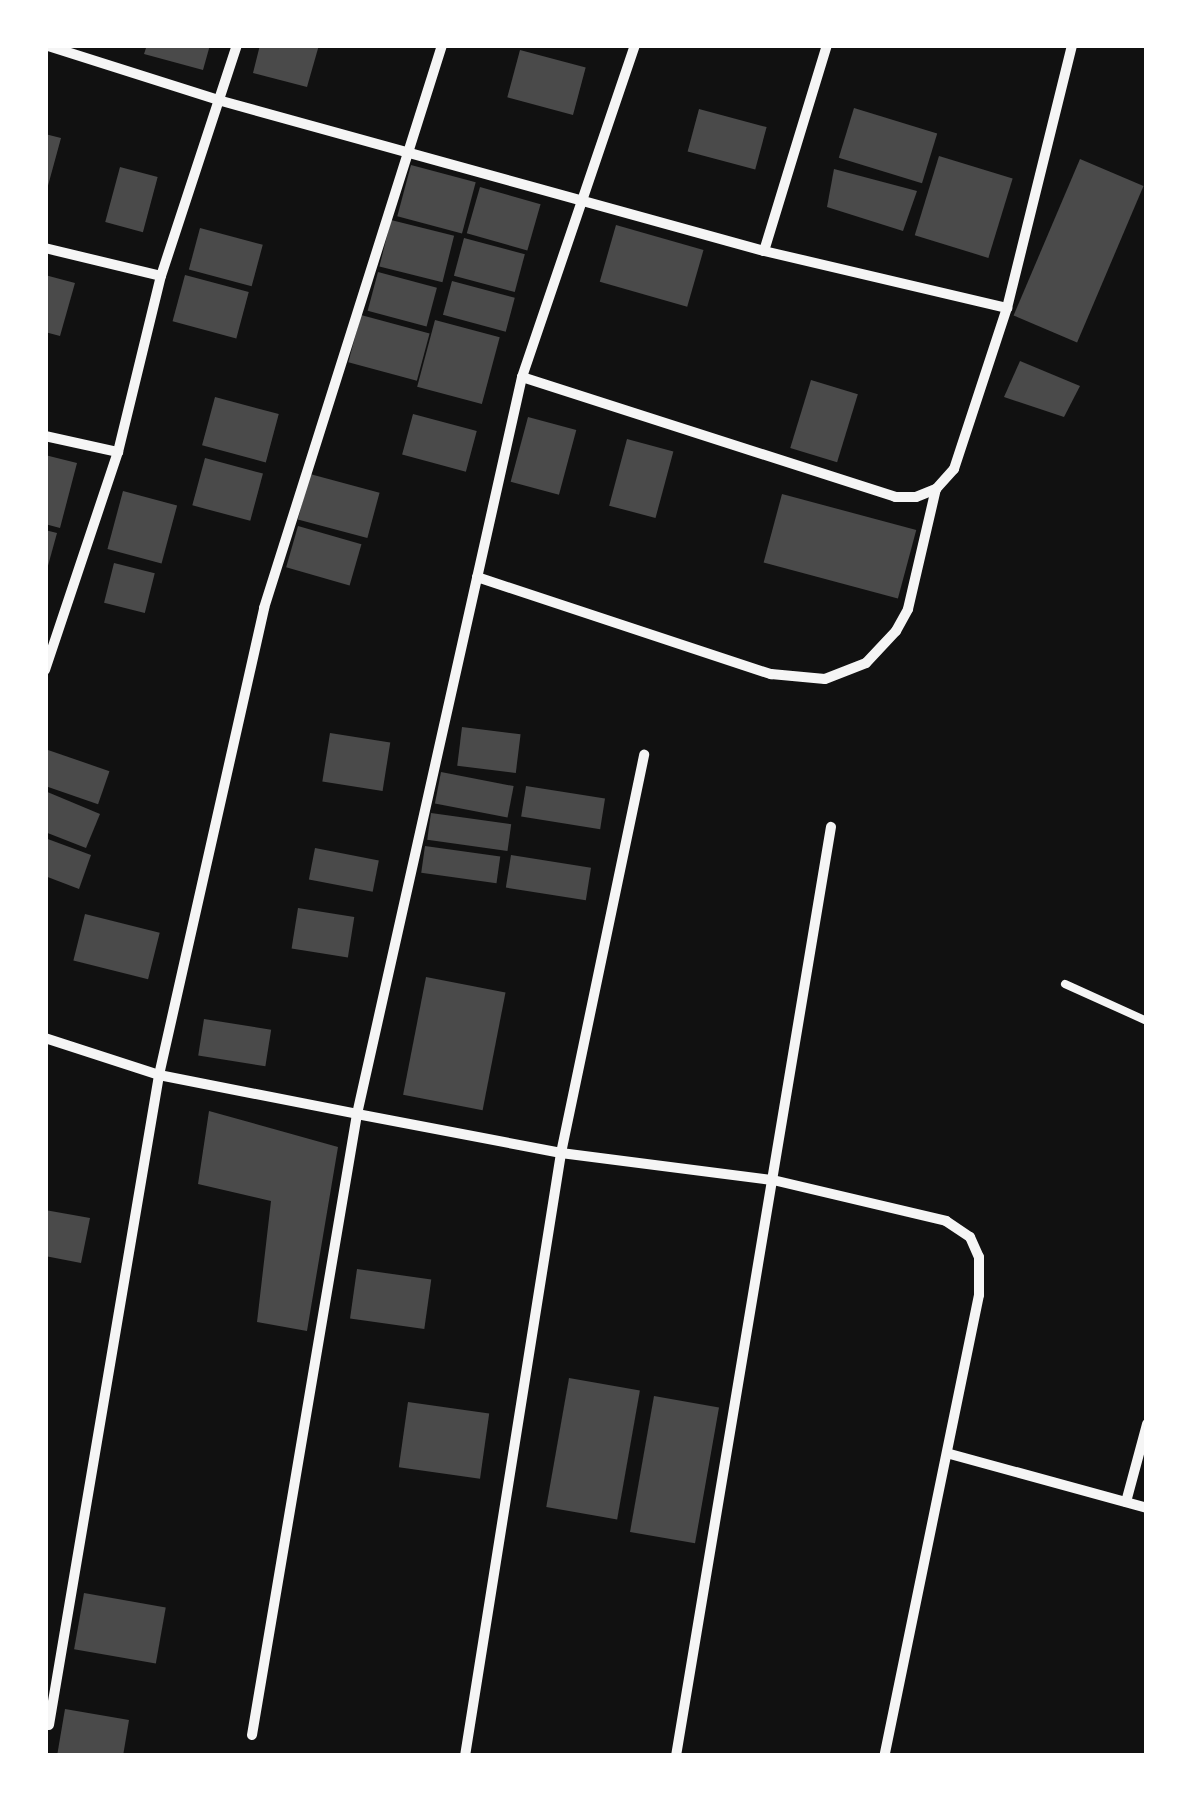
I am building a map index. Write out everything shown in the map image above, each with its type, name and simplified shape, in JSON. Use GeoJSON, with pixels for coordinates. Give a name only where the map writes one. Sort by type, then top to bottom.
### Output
{"type":"FeatureCollection","features":[{"type":"Feature","properties":{"kind":"street"},"geometry":{"type":"LineString","coordinates":[[45,45],[62,47],[218,100],[411,150],[764,251],[1007,308]]}},
{"type":"Feature","properties":{"kind":"street"},"geometry":{"type":"LineString","coordinates":[[45,670],[118,452],[161,276],[237,45]]}},
{"type":"Feature","properties":{"kind":"street"},"geometry":{"type":"LineString","coordinates":[[48,1724],[159,1075],[264,608],[442,45]]}},
{"type":"Feature","properties":{"kind":"street"},"geometry":{"type":"LineString","coordinates":[[252,1735],[357,1114],[522,376],[634,45]]}},
{"type":"Feature","properties":{"kind":"street"},"geometry":{"type":"LineString","coordinates":[[764,251],[827,45]]}},
{"type":"Feature","properties":{"kind":"street"},"geometry":{"type":"LineString","coordinates":[[477,578],[771,674],[825,679],[866,664],[896,631],[908,609],[936,489],[954,469],[1007,308],[1072,45]]}},
{"type":"Feature","properties":{"kind":"street"},"geometry":{"type":"LineString","coordinates":[[45,248],[161,276]]}},
{"type":"Feature","properties":{"kind":"street"},"geometry":{"type":"LineString","coordinates":[[522,376],[895,497],[936,489]]}},
{"type":"Feature","properties":{"kind":"street"},"geometry":{"type":"LineString","coordinates":[[45,436],[118,452]]}},
{"type":"Feature","properties":{"kind":"street"},"geometry":{"type":"LineString","coordinates":[[464,1756],[561,1153],[644,755]]}},
{"type":"Feature","properties":{"kind":"street"},"geometry":{"type":"LineString","coordinates":[[676,1756],[831,827]]}},
{"type":"Feature","properties":{"kind":"street"},"geometry":{"type":"LineString","coordinates":[[45,1038],[159,1075],[357,1114],[561,1153],[773,1180],[946,1221],[970,1236],[979,1257],[979,1295],[950,1454],[884,1756]]}},
{"type":"Feature","properties":{"kind":"street"},"geometry":{"type":"LineString","coordinates":[[1126,1502],[1147,1424]]}},
{"type":"Feature","properties":{"kind":"street"},"geometry":{"type":"LineString","coordinates":[[950,1454],[1147,1508]]}},
{"type":"Feature","properties":{"kind":"lane"},"geometry":{"type":"LineString","coordinates":[[1065,984],[1147,1021]]}},
{"type":"Feature","properties":{"kind":"building"},"geometry":{"type":"Polygon","coordinates":[[[147,45],[210,45],[203,70],[144,54],[147,45]]]}},
{"type":"Feature","properties":{"kind":"building"},"geometry":{"type":"Polygon","coordinates":[[[260,45],[319,45],[307,87],[253,73],[260,45]]]}},
{"type":"Feature","properties":{"kind":"building"},"geometry":{"type":"Polygon","coordinates":[[[520,50],[586,68],[573,115],[507,97],[520,50]]]}},
{"type":"Feature","properties":{"kind":"building"},"geometry":{"type":"Polygon","coordinates":[[[854,108],[937,133],[922,183],[839,158],[854,108]]]}},
{"type":"Feature","properties":{"kind":"building"},"geometry":{"type":"Polygon","coordinates":[[[699,109],[767,127],[755,170],[688,152],[699,109]]]}},
{"type":"Feature","properties":{"kind":"building"},"geometry":{"type":"Polygon","coordinates":[[[45,134],[61,138],[46,193],[45,193],[45,134]]]}},
{"type":"Feature","properties":{"kind":"building"},"geometry":{"type":"Polygon","coordinates":[[[939,156],[1013,179],[988,258],[915,235],[939,156]]]}},
{"type":"Feature","properties":{"kind":"building"},"geometry":{"type":"Polygon","coordinates":[[[1080,159],[1144,186],[1077,342],[1014,315],[1080,159]]]}},
{"type":"Feature","properties":{"kind":"building"},"geometry":{"type":"Polygon","coordinates":[[[411,165],[476,182],[462,234],[397,216],[411,165]]]}},
{"type":"Feature","properties":{"kind":"building"},"geometry":{"type":"Polygon","coordinates":[[[120,167],[158,177],[143,232],[105,222],[120,167]]]}},
{"type":"Feature","properties":{"kind":"building"},"geometry":{"type":"Polygon","coordinates":[[[834,169],[917,191],[903,231],[827,207],[834,169]]]}},
{"type":"Feature","properties":{"kind":"building"},"geometry":{"type":"Polygon","coordinates":[[[480,187],[541,204],[527,251],[467,233],[480,187]]]}},
{"type":"Feature","properties":{"kind":"building"},"geometry":{"type":"Polygon","coordinates":[[[391,220],[454,236],[442,282],[379,267],[391,220]]]}},
{"type":"Feature","properties":{"kind":"building"},"geometry":{"type":"Polygon","coordinates":[[[616,225],[703,250],[687,307],[600,282],[616,225]]]}},
{"type":"Feature","properties":{"kind":"building"},"geometry":{"type":"Polygon","coordinates":[[[200,228],[263,245],[252,286],[189,270],[200,228]]]}},
{"type":"Feature","properties":{"kind":"building"},"geometry":{"type":"Polygon","coordinates":[[[464,238],[525,254],[515,292],[454,276],[464,238]]]}},
{"type":"Feature","properties":{"kind":"building"},"geometry":{"type":"Polygon","coordinates":[[[378,272],[437,288],[427,326],[368,311],[378,272]]]}},
{"type":"Feature","properties":{"kind":"building"},"geometry":{"type":"Polygon","coordinates":[[[45,275],[75,283],[60,336],[45,332],[45,275]]]}},
{"type":"Feature","properties":{"kind":"building"},"geometry":{"type":"Polygon","coordinates":[[[185,275],[249,292],[236,338],[173,321],[185,275]]]}},
{"type":"Feature","properties":{"kind":"building"},"geometry":{"type":"Polygon","coordinates":[[[452,281],[515,298],[506,332],[443,315],[452,281]]]}},
{"type":"Feature","properties":{"kind":"building"},"geometry":{"type":"Polygon","coordinates":[[[361,315],[430,333],[417,381],[348,362],[361,315]]]}},
{"type":"Feature","properties":{"kind":"building"},"geometry":{"type":"Polygon","coordinates":[[[435,320],[500,337],[482,404],[417,387],[435,320]]]}},
{"type":"Feature","properties":{"kind":"building"},"geometry":{"type":"Polygon","coordinates":[[[1020,361],[1080,386],[1064,417],[1004,397],[1020,361]]]}},
{"type":"Feature","properties":{"kind":"building"},"geometry":{"type":"Polygon","coordinates":[[[811,380],[858,394],[837,462],[790,448],[811,380]]]}},
{"type":"Feature","properties":{"kind":"building"},"geometry":{"type":"Polygon","coordinates":[[[215,397],[279,414],[266,462],[202,445],[215,397]]]}},
{"type":"Feature","properties":{"kind":"building"},"geometry":{"type":"Polygon","coordinates":[[[413,414],[477,431],[466,472],[402,455],[413,414]]]}},
{"type":"Feature","properties":{"kind":"building"},"geometry":{"type":"Polygon","coordinates":[[[528,417],[576,430],[559,495],[511,482],[528,417]]]}},
{"type":"Feature","properties":{"kind":"building"},"geometry":{"type":"Polygon","coordinates":[[[627,439],[673,451],[656,518],[609,506],[627,439]]]}},
{"type":"Feature","properties":{"kind":"building"},"geometry":{"type":"Polygon","coordinates":[[[45,455],[77,463],[60,528],[45,524],[45,455]]]}},
{"type":"Feature","properties":{"kind":"building"},"geometry":{"type":"Polygon","coordinates":[[[205,458],[263,474],[250,521],[192,505],[205,458]]]}},
{"type":"Feature","properties":{"kind":"building"},"geometry":{"type":"Polygon","coordinates":[[[310,474],[380,493],[367,538],[298,519],[310,474]]]}},
{"type":"Feature","properties":{"kind":"building"},"geometry":{"type":"Polygon","coordinates":[[[123,491],[177,505],[162,563],[107,549],[123,491]]]}},
{"type":"Feature","properties":{"kind":"building"},"geometry":{"type":"Polygon","coordinates":[[[782,494],[916,530],[898,599],[764,563],[782,494]]]}},
{"type":"Feature","properties":{"kind":"building"},"geometry":{"type":"Polygon","coordinates":[[[298,526],[361,544],[350,586],[286,567],[298,526]]]}},
{"type":"Feature","properties":{"kind":"building"},"geometry":{"type":"Polygon","coordinates":[[[45,530],[57,533],[46,573],[45,573],[45,530]]]}},
{"type":"Feature","properties":{"kind":"building"},"geometry":{"type":"Polygon","coordinates":[[[114,563],[155,573],[145,613],[104,603],[114,563]]]}},
{"type":"Feature","properties":{"kind":"building"},"geometry":{"type":"Polygon","coordinates":[[[462,727],[521,734],[516,773],[457,766],[462,727]]]}},
{"type":"Feature","properties":{"kind":"building"},"geometry":{"type":"Polygon","coordinates":[[[330,733],[390,743],[383,791],[322,781],[330,733]]]}},
{"type":"Feature","properties":{"kind":"building"},"geometry":{"type":"Polygon","coordinates":[[[48,750],[109,771],[98,804],[45,786],[48,750]]]}},
{"type":"Feature","properties":{"kind":"building"},"geometry":{"type":"Polygon","coordinates":[[[441,772],[514,786],[508,818],[435,803],[441,772]]]}},
{"type":"Feature","properties":{"kind":"building"},"geometry":{"type":"Polygon","coordinates":[[[526,786],[605,799],[600,829],[521,817],[526,786]]]}},
{"type":"Feature","properties":{"kind":"building"},"geometry":{"type":"Polygon","coordinates":[[[45,791],[100,814],[86,848],[45,832],[45,791]]]}},
{"type":"Feature","properties":{"kind":"building"},"geometry":{"type":"Polygon","coordinates":[[[431,813],[511,824],[507,851],[427,840],[431,813]]]}},
{"type":"Feature","properties":{"kind":"building"},"geometry":{"type":"Polygon","coordinates":[[[45,838],[91,855],[79,889],[45,876],[45,838]]]}},
{"type":"Feature","properties":{"kind":"building"},"geometry":{"type":"Polygon","coordinates":[[[425,846],[500,857],[497,883],[421,873],[425,846]]]}},
{"type":"Feature","properties":{"kind":"building"},"geometry":{"type":"Polygon","coordinates":[[[315,848],[379,860],[373,892],[309,879],[315,848]]]}},
{"type":"Feature","properties":{"kind":"building"},"geometry":{"type":"Polygon","coordinates":[[[511,855],[591,868],[586,900],[506,888],[511,855]]]}},
{"type":"Feature","properties":{"kind":"building"},"geometry":{"type":"Polygon","coordinates":[[[298,908],[354,917],[348,957],[292,948],[298,908]]]}},
{"type":"Feature","properties":{"kind":"building"},"geometry":{"type":"Polygon","coordinates":[[[85,914],[160,933],[148,979],[73,961],[85,914]]]}},
{"type":"Feature","properties":{"kind":"building"},"geometry":{"type":"Polygon","coordinates":[[[426,977],[506,992],[483,1110],[403,1095],[426,977]]]}},
{"type":"Feature","properties":{"kind":"building"},"geometry":{"type":"Polygon","coordinates":[[[204,1019],[271,1030],[265,1066],[198,1056],[204,1019]]]}},
{"type":"Feature","properties":{"kind":"building"},"geometry":{"type":"Polygon","coordinates":[[[209,1111],[338,1147],[307,1331],[257,1322],[271,1201],[198,1184],[209,1111]]]}},
{"type":"Feature","properties":{"kind":"building"},"geometry":{"type":"Polygon","coordinates":[[[45,1210],[90,1218],[81,1263],[45,1256],[45,1210]]]}},
{"type":"Feature","properties":{"kind":"building"},"geometry":{"type":"Polygon","coordinates":[[[357,1269],[431,1279],[424,1329],[350,1319],[357,1269]]]}},
{"type":"Feature","properties":{"kind":"building"},"geometry":{"type":"Polygon","coordinates":[[[569,1378],[640,1391],[617,1520],[546,1507],[569,1378]]]}},
{"type":"Feature","properties":{"kind":"building"},"geometry":{"type":"Polygon","coordinates":[[[654,1396],[719,1407],[695,1543],[630,1532],[654,1396]]]}},
{"type":"Feature","properties":{"kind":"building"},"geometry":{"type":"Polygon","coordinates":[[[408,1402],[489,1413],[480,1479],[399,1467],[408,1402]]]}},
{"type":"Feature","properties":{"kind":"building"},"geometry":{"type":"Polygon","coordinates":[[[84,1593],[166,1607],[156,1664],[74,1649],[84,1593]]]}},
{"type":"Feature","properties":{"kind":"building"},"geometry":{"type":"Polygon","coordinates":[[[65,1709],[129,1720],[123,1756],[57,1756],[65,1709]]]}}]}
